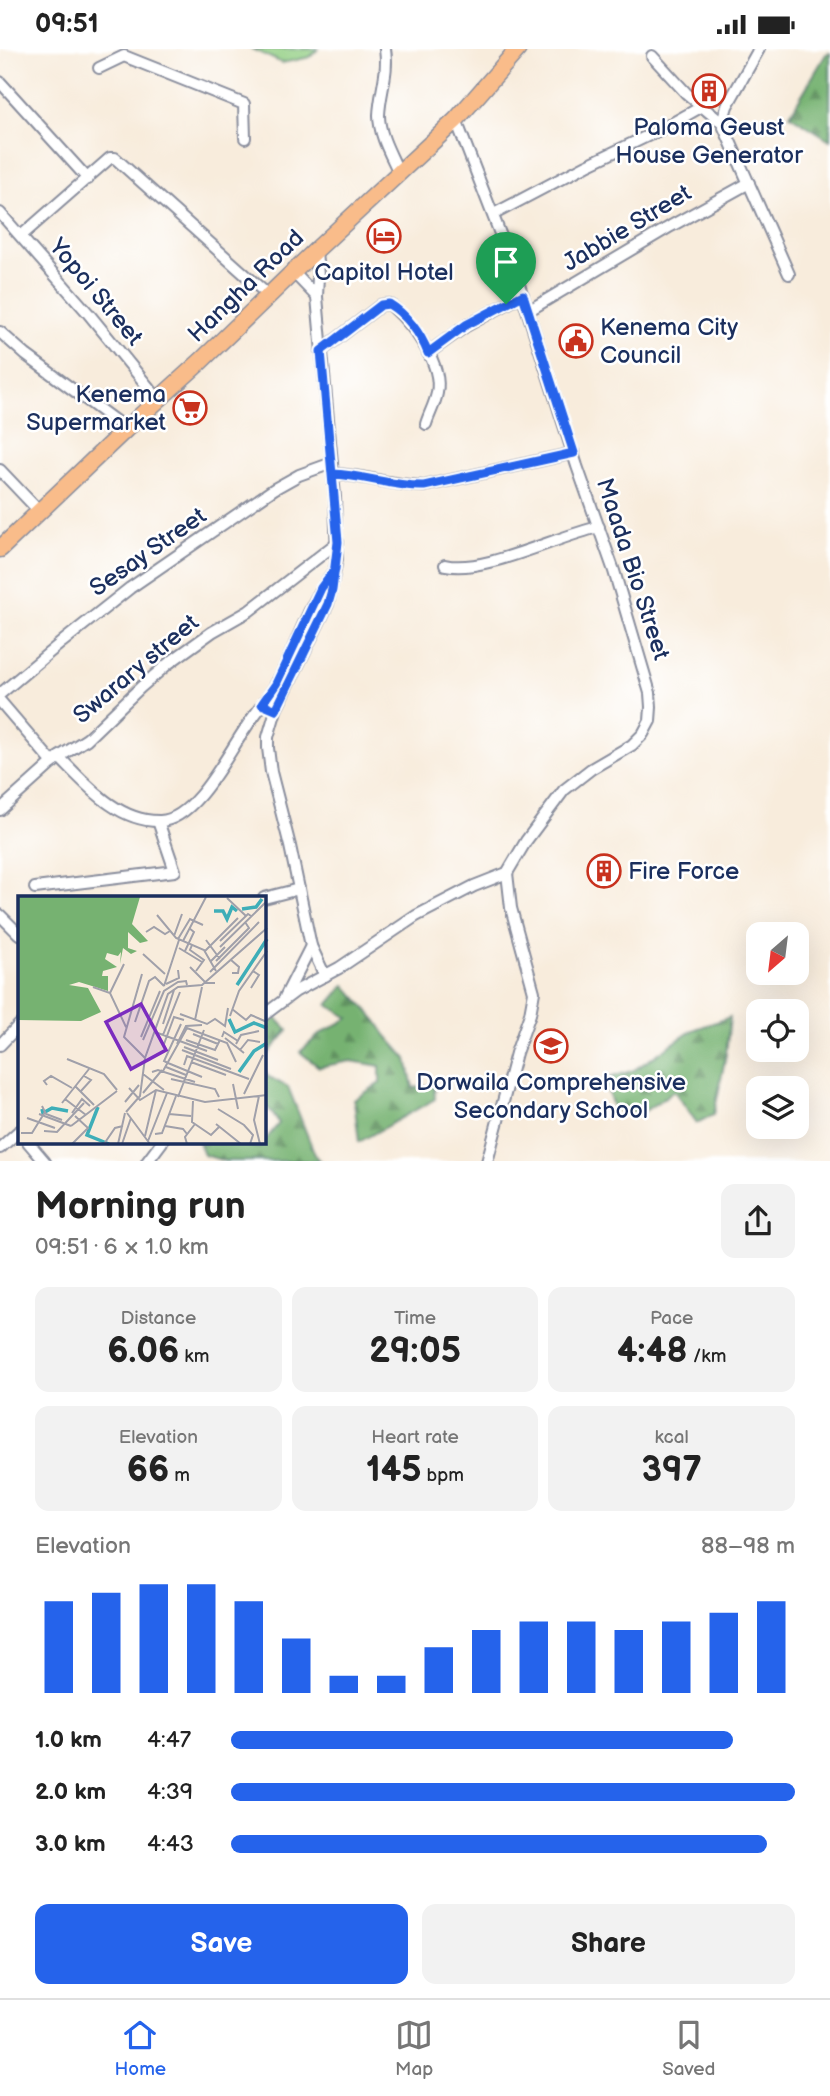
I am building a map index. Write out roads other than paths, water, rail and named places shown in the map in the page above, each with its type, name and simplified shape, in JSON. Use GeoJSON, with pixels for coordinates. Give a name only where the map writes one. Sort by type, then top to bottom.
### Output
{"type":"FeatureCollection","features":[{"type":"Feature","properties":{"kind":"highway","name":"Hangha Road"},"geometry":{"type":"LineString","coordinates":[[0,549],[456,120],[518,49]]}},
{"type":"Feature","properties":{"kind":"street"},"geometry":{"type":"LineString","coordinates":[[385,49],[388,62],[379,115],[381,129],[398,173]]}},
{"type":"Feature","properties":{"kind":"street"},"geometry":{"type":"LineString","coordinates":[[722,123],[727,106],[755,51]]}},
{"type":"Feature","properties":{"kind":"street"},"geometry":{"type":"LineString","coordinates":[[99,68],[124,56],[244,104],[245,138]]}},
{"type":"Feature","properties":{"kind":"street"},"geometry":{"type":"LineString","coordinates":[[652,56],[701,107],[722,123],[789,274]]}},
{"type":"Feature","properties":{"kind":"street"},"geometry":{"type":"LineString","coordinates":[[0,82],[88,179]]}},
{"type":"Feature","properties":{"kind":"street"},"geometry":{"type":"LineString","coordinates":[[494,214],[701,107]]}},
{"type":"Feature","properties":{"kind":"street","name":"Maada Bio Street"},"geometry":{"type":"LineString","coordinates":[[456,120],[523,295],[640,658],[651,707],[650,721],[643,734],[632,745],[591,769],[564,790],[507,873]]}},
{"type":"Feature","properties":{"kind":"street"},"geometry":{"type":"LineString","coordinates":[[21,236],[110,158],[117,158],[269,296]]}},
{"type":"Feature","properties":{"kind":"street","name":"Jabbie Street"},"geometry":{"type":"LineString","coordinates":[[528,311],[749,183]]}},
{"type":"Feature","properties":{"kind":"street","name":"Yopoi Street"},"geometry":{"type":"LineString","coordinates":[[0,213],[158,399]]}},
{"type":"Feature","properties":{"kind":"street"},"geometry":{"type":"LineString","coordinates":[[316,250],[321,351],[338,542],[328,604],[276,710],[268,737],[269,761],[311,946],[325,976]]}},
{"type":"Feature","properties":{"kind":"street"},"geometry":{"type":"LineString","coordinates":[[293,272],[317,297]]}},
{"type":"Feature","properties":{"kind":"street"},"geometry":{"type":"LineString","coordinates":[[428,353],[466,325],[523,295]]}},
{"type":"Feature","properties":{"kind":"street"},"geometry":{"type":"LineString","coordinates":[[321,351],[370,312],[385,304],[393,307],[422,338],[438,384],[426,424]]}},
{"type":"Feature","properties":{"kind":"street"},"geometry":{"type":"LineString","coordinates":[[0,332],[26,355],[125,429]]}},
{"type":"Feature","properties":{"kind":"street"},"geometry":{"type":"LineString","coordinates":[[332,469],[403,486],[424,486],[574,453]]}},
{"type":"Feature","properties":{"kind":"street","name":"Sesay Street"},"geometry":{"type":"LineString","coordinates":[[0,694],[130,588],[260,498],[299,475],[332,469]]}},
{"type":"Feature","properties":{"kind":"street"},"geometry":{"type":"LineString","coordinates":[[0,470],[38,511]]}},
{"type":"Feature","properties":{"kind":"street"},"geometry":{"type":"LineString","coordinates":[[445,565],[503,559],[599,527]]}},
{"type":"Feature","properties":{"kind":"street","name":"Swarary street"},"geometry":{"type":"LineString","coordinates":[[0,810],[56,760],[87,739],[141,687],[180,655],[260,603],[338,542]]}},
{"type":"Feature","properties":{"kind":"street"},"geometry":{"type":"LineString","coordinates":[[0,701],[56,760],[111,805],[144,819],[170,820],[211,781],[276,684],[321,588],[335,569]]}},
{"type":"Feature","properties":{"kind":"street"},"geometry":{"type":"LineString","coordinates":[[262,704],[276,710]]}},
{"type":"Feature","properties":{"kind":"street"},"geometry":{"type":"LineString","coordinates":[[35,888],[175,871],[158,821]]}},
{"type":"Feature","properties":{"kind":"street"},"geometry":{"type":"LineString","coordinates":[[266,1013],[296,991],[368,950],[416,916],[474,886],[507,873],[512,908],[534,992],[487,1161]]}},
{"type":"Feature","properties":{"kind":"street"},"geometry":{"type":"LineString","coordinates":[[266,897],[299,888]]}},
{"type":"Feature","properties":{"kind":"street"},"geometry":{"type":"LineString","coordinates":[[1,917],[18,933]]}},
{"type":"Feature","properties":{"kind":"street"},"geometry":{"type":"LineString","coordinates":[[282,1001],[311,946]]}},
{"type":"Feature","properties":{"kind":"street"},"geometry":{"type":"LineString","coordinates":[[0,1045],[18,1026]]}},
{"type":"Feature","properties":{"kind":"street"},"geometry":{"type":"LineString","coordinates":[[0,1148],[18,1133]]}},
{"type":"Feature","properties":{"kind":"street"},"geometry":{"type":"LineString","coordinates":[[30,1144],[45,1161]]}},
{"type":"Feature","properties":{"kind":"street"},"geometry":{"type":"LineString","coordinates":[[147,1161],[160,1144]]}},
{"type":"Feature","properties":{"kind":"place","name":"Paloma Geust House Generator"},"geometry":{"type":"Point","coordinates":[709,91]}},
{"type":"Feature","properties":{"kind":"place","name":"Capitol Hotel"},"geometry":{"type":"Point","coordinates":[384,236]}},
{"type":"Feature","properties":{"kind":"place","name":"Kenema City Council"},"geometry":{"type":"Point","coordinates":[576,341]}},
{"type":"Feature","properties":{"kind":"place","name":"Kenema Supermarket"},"geometry":{"type":"Point","coordinates":[190,408]}},
{"type":"Feature","properties":{"kind":"place","name":"Fire Force"},"geometry":{"type":"Point","coordinates":[604,871]}},
{"type":"Feature","properties":{"kind":"place","name":"Dorwaila Comprehensive Secondary School"},"geometry":{"type":"Point","coordinates":[551,1046]}}]}
